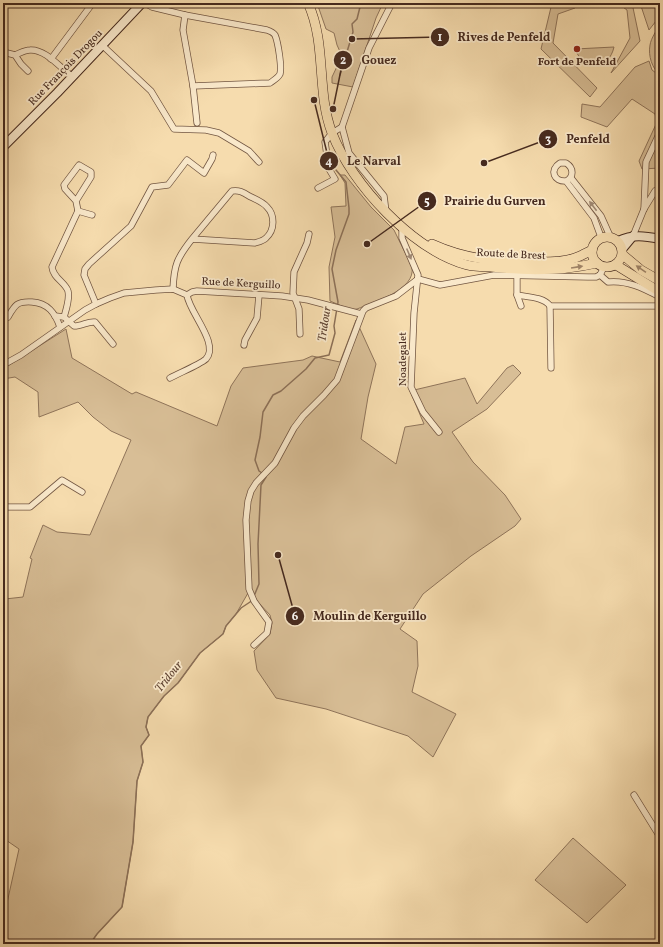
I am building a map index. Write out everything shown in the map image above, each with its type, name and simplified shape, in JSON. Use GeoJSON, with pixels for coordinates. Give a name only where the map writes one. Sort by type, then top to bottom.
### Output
{"type":"FeatureCollection","features":[{"type":"Feature","properties":{"kind":"main road","name":"Route de Brest"},"geometry":{"type":"LineString","coordinates":[[308,3],[318,34],[325,106],[332,133],[348,166],[367,191],[386,212],[421,243],[438,253],[468,265],[536,269],[600,268]]}},
{"type":"Feature","properties":{"kind":"main road","name":"Route de Brest"},"geometry":{"type":"LineString","coordinates":[[406,230],[438,247],[463,255],[502,262],[553,262],[575,258],[592,250]]}},
{"type":"Feature","properties":{"kind":"main road"},"geometry":{"type":"LineString","coordinates":[[615,243],[620,260],[611,267],[600,268],[594,259],[592,250],[593,245],[615,243]]}},
{"type":"Feature","properties":{"kind":"main road"},"geometry":{"type":"LineString","coordinates":[[615,243],[641,270],[660,281]]}},
{"type":"Feature","properties":{"kind":"main road"},"geometry":{"type":"LineString","coordinates":[[616,264],[660,292]]}},
{"type":"Feature","properties":{"kind":"street"},"geometry":{"type":"LineString","coordinates":[[144,3],[152,7],[185,15],[252,27],[272,32],[275,35],[281,68],[280,74],[270,83],[193,86]]}},
{"type":"Feature","properties":{"kind":"street","name":"Rue François Drogou"},"geometry":{"type":"LineString","coordinates":[[3,147],[144,3]]}},
{"type":"Feature","properties":{"kind":"street"},"geometry":{"type":"LineString","coordinates":[[386,212],[384,196],[349,153],[342,127],[369,48],[392,3]]}},
{"type":"Feature","properties":{"kind":"street"},"geometry":{"type":"LineString","coordinates":[[51,59],[92,4]]}},
{"type":"Feature","properties":{"kind":"street"},"geometry":{"type":"LineString","coordinates":[[185,15],[183,30],[193,86],[197,123]]}},
{"type":"Feature","properties":{"kind":"street"},"geometry":{"type":"LineString","coordinates":[[103,46],[151,91],[174,129],[206,130],[219,133],[249,151],[259,162]]}},
{"type":"Feature","properties":{"kind":"street"},"geometry":{"type":"LineString","coordinates":[[3,52],[15,55],[29,50],[37,50],[51,59],[72,77]]}},
{"type":"Feature","properties":{"kind":"street"},"geometry":{"type":"LineString","coordinates":[[15,55],[28,71]]}},
{"type":"Feature","properties":{"kind":"street"},"geometry":{"type":"LineString","coordinates":[[318,188],[335,179],[329,169],[325,142],[332,133],[342,127]]}},
{"type":"Feature","properties":{"kind":"street"},"geometry":{"type":"LineString","coordinates":[[644,208],[646,162],[660,132]]}},
{"type":"Feature","properties":{"kind":"street"},"geometry":{"type":"LineString","coordinates":[[96,304],[84,275],[85,269],[131,226],[152,187],[168,185],[187,160],[204,174],[213,155]]}},
{"type":"Feature","properties":{"kind":"street"},"geometry":{"type":"LineString","coordinates":[[66,320],[68,291],[52,272],[52,267],[78,211],[76,201],[65,189],[64,185],[79,165],[91,172],[91,177],[76,201]]}},
{"type":"Feature","properties":{"kind":"street"},"geometry":{"type":"LineString","coordinates":[[568,179],[601,216],[615,243],[594,218],[568,179]]}},
{"type":"Feature","properties":{"kind":"street"},"geometry":{"type":"LineString","coordinates":[[172,289],[174,271],[181,253],[192,239],[232,191],[236,190],[242,192],[262,202],[271,211],[273,226],[266,238],[255,243],[192,239]]}},
{"type":"Feature","properties":{"kind":"street"},"geometry":{"type":"LineString","coordinates":[[633,236],[644,208],[655,191],[660,195]]}},
{"type":"Feature","properties":{"kind":"street"},"geometry":{"type":"LineString","coordinates":[[78,211],[92,215]]}},
{"type":"Feature","properties":{"kind":"street"},"geometry":{"type":"LineString","coordinates":[[406,230],[402,238],[418,275],[418,279]]}},
{"type":"Feature","properties":{"kind":"street"},"geometry":{"type":"LineString","coordinates":[[300,334],[299,309],[293,293],[294,272],[307,243],[308,234]]}},
{"type":"Feature","properties":{"kind":"street"},"geometry":{"type":"LineString","coordinates":[[615,243],[633,236],[648,236],[660,239]]}},
{"type":"Feature","properties":{"kind":"street"},"geometry":{"type":"LineString","coordinates":[[418,279],[440,285],[494,275],[596,277],[600,268]]}},
{"type":"Feature","properties":{"kind":"street"},"geometry":{"type":"LineString","coordinates":[[600,268],[608,282],[618,281],[631,284],[660,298]]}},
{"type":"Feature","properties":{"kind":"street"},"geometry":{"type":"LineString","coordinates":[[517,275],[517,296],[521,306]]}},
{"type":"Feature","properties":{"kind":"street"},"geometry":{"type":"LineString","coordinates":[[254,645],[267,633],[269,622],[254,601],[249,589],[246,520],[248,501],[251,491],[256,483],[275,463],[294,428],[303,416],[337,380],[361,314],[366,308],[396,296],[418,279]]}},
{"type":"Feature","properties":{"kind":"street","name":"Noadegalet"},"geometry":{"type":"LineString","coordinates":[[418,279],[414,313],[411,387],[423,412],[439,432]]}},
{"type":"Feature","properties":{"kind":"street","name":"Rue de Kerguillo"},"geometry":{"type":"LineString","coordinates":[[3,365],[21,355],[60,327],[66,320],[96,304],[124,293],[140,290],[172,289],[186,295],[192,292],[197,292],[282,296],[361,314]]}},
{"type":"Feature","properties":{"kind":"street"},"geometry":{"type":"LineString","coordinates":[[170,378],[205,360],[210,349],[209,342],[189,305],[186,295]]}},
{"type":"Feature","properties":{"kind":"street"},"geometry":{"type":"LineString","coordinates":[[244,345],[245,340],[257,318],[259,295]]}},
{"type":"Feature","properties":{"kind":"street"},"geometry":{"type":"LineString","coordinates":[[517,296],[542,300],[547,302],[550,306],[551,368]]}},
{"type":"Feature","properties":{"kind":"street"},"geometry":{"type":"LineString","coordinates":[[8,317],[18,303],[23,301],[39,303],[45,305],[56,316],[66,320],[74,326],[95,322],[113,344]]}},
{"type":"Feature","properties":{"kind":"street"},"geometry":{"type":"LineString","coordinates":[[56,316],[67,304]]}},
{"type":"Feature","properties":{"kind":"street"},"geometry":{"type":"LineString","coordinates":[[550,306],[660,305]]}},
{"type":"Feature","properties":{"kind":"street"},"geometry":{"type":"LineString","coordinates":[[56,316],[60,327]]}},
{"type":"Feature","properties":{"kind":"street"},"geometry":{"type":"LineString","coordinates":[[3,507],[30,507],[62,480],[82,492]]}},
{"type":"Feature","properties":{"kind":"street"},"geometry":{"type":"LineString","coordinates":[[634,795],[660,838]]}},
{"type":"Feature","properties":{"kind":"shaded area"},"geometry":{"type":"Polygon","coordinates":[[[317,3],[383,3],[376,18],[353,87],[332,83],[332,77],[342,56],[334,33],[326,29],[317,3]]]}},
{"type":"Feature","properties":{"kind":"shaded area"},"geometry":{"type":"Polygon","coordinates":[[[552,3],[575,3],[575,8],[558,14],[553,43],[597,88],[590,97],[541,49],[552,3]]]}},
{"type":"Feature","properties":{"kind":"shaded area"},"geometry":{"type":"Polygon","coordinates":[[[609,3],[632,3],[640,41],[611,73],[630,38],[627,10],[620,5],[609,6],[609,3]]]}},
{"type":"Feature","properties":{"kind":"shaded area"},"geometry":{"type":"Polygon","coordinates":[[[640,3],[660,3],[660,16],[649,30],[640,3]]]}},
{"type":"Feature","properties":{"kind":"shaded area"},"geometry":{"type":"Polygon","coordinates":[[[660,24],[660,75],[653,65],[650,57],[650,45],[660,24]]]}},
{"type":"Feature","properties":{"kind":"shaded area"},"geometry":{"type":"Polygon","coordinates":[[[614,47],[607,60],[602,64],[596,65],[590,65],[584,62],[575,49],[614,47]]]}},
{"type":"Feature","properties":{"kind":"shaded area"},"geometry":{"type":"Polygon","coordinates":[[[649,61],[652,70],[660,76],[660,168],[642,169],[639,161],[657,122],[655,114],[632,99],[607,127],[581,117],[582,104],[600,107],[635,67],[649,61]]]}},
{"type":"Feature","properties":{"kind":"shaded area"},"geometry":{"type":"Polygon","coordinates":[[[340,175],[345,175],[371,207],[394,230],[412,267],[411,275],[401,289],[383,299],[351,310],[330,301],[329,267],[335,237],[331,207],[346,206],[345,183],[340,175]]]}},
{"type":"Feature","properties":{"kind":"shaded area"},"geometry":{"type":"Polygon","coordinates":[[[356,320],[376,364],[368,397],[361,439],[396,464],[405,427],[424,424],[410,391],[465,378],[477,404],[507,368],[513,365],[521,373],[487,409],[452,432],[473,462],[505,495],[521,519],[515,526],[471,556],[423,594],[400,629],[417,641],[418,666],[412,692],[456,714],[433,757],[408,736],[326,709],[276,698],[257,670],[254,651],[270,634],[272,623],[270,615],[257,601],[253,592],[248,593],[236,614],[226,626],[223,634],[200,653],[178,683],[164,696],[148,717],[146,727],[149,735],[141,746],[143,762],[137,781],[133,842],[122,907],[97,934],[90,944],[3,944],[3,912],[5,912],[19,849],[3,838],[3,604],[5,599],[23,597],[32,559],[30,558],[43,525],[57,532],[90,535],[131,440],[111,431],[93,417],[78,402],[39,417],[38,392],[15,377],[3,379],[3,369],[66,329],[72,358],[132,394],[136,392],[217,426],[231,386],[243,368],[303,360],[312,356],[340,362],[356,320]]]}},
{"type":"Feature","properties":{"kind":"shaded area"},"geometry":{"type":"Polygon","coordinates":[[[573,838],[626,885],[587,923],[535,880],[573,838]]]}},
{"type":"Feature","properties":{"kind":"waterway","name":"Tridour"},"geometry":{"type":"LineString","coordinates":[[340,75],[353,32],[352,24],[357,19],[360,3]]}},
{"type":"Feature","properties":{"kind":"waterway","name":"Tridour"},"geometry":{"type":"LineString","coordinates":[[262,473],[259,471],[255,460],[263,412],[273,395],[281,391],[306,369],[315,358],[329,355],[335,333],[334,326],[338,302],[332,269],[336,250],[349,214],[346,182],[336,170]]}},
{"type":"Feature","properties":{"kind":"waterway","name":"Tridour"},"geometry":{"type":"LineString","coordinates":[[254,596],[259,584],[258,544],[261,485],[266,477]]}},
{"type":"Feature","properties":{"kind":"waterway","name":"Tridour"},"geometry":{"type":"LineString","coordinates":[[90,944],[97,934],[122,907],[133,842],[137,781],[143,762],[141,746],[149,735],[146,727],[148,717],[164,696],[178,683],[200,653],[223,634],[226,626],[241,608],[252,600]]}},
{"type":"Feature","properties":{"kind":"place","name":"Rives de Penfeld"},"geometry":{"type":"Point","coordinates":[352,39]}},
{"type":"Feature","properties":{"kind":"place","name":"Fort de Penfeld"},"geometry":{"type":"Point","coordinates":[577,49]}},
{"type":"Feature","properties":{"kind":"place","name":"Le Narval"},"geometry":{"type":"Point","coordinates":[314,100]}},
{"type":"Feature","properties":{"kind":"place","name":"Gouez"},"geometry":{"type":"Point","coordinates":[333,109]}},
{"type":"Feature","properties":{"kind":"place","name":"Penfeld"},"geometry":{"type":"Point","coordinates":[484,163]}},
{"type":"Feature","properties":{"kind":"place","name":"Prairie du Gurven"},"geometry":{"type":"Point","coordinates":[367,244]}},
{"type":"Feature","properties":{"kind":"place","name":"Moulin de Kerguillo"},"geometry":{"type":"Point","coordinates":[278,555]}}]}
